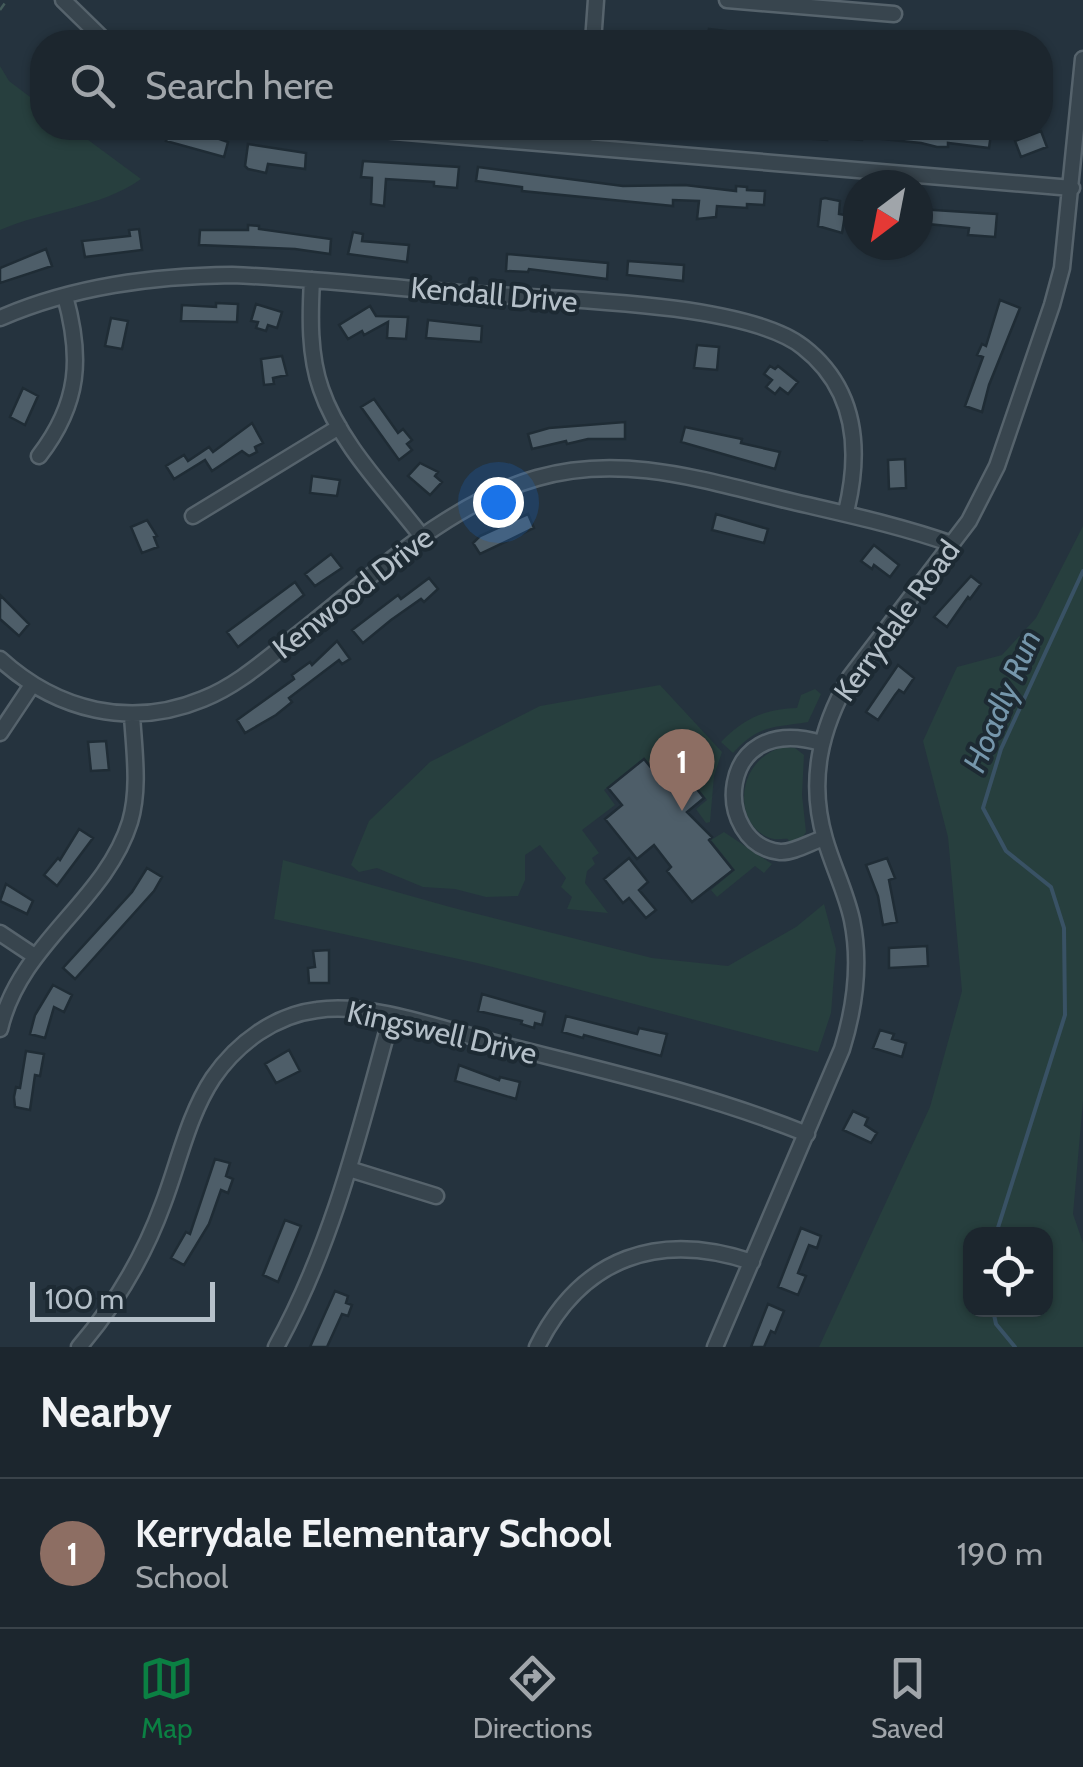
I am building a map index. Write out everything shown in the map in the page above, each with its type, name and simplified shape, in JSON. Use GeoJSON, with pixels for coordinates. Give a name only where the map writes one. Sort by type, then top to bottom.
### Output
{"type":"FeatureCollection","features":[{"type":"Feature","properties":{"kind":"street"},"geometry":{"type":"LineString","coordinates":[[62,0],[93,30]]}},
{"type":"Feature","properties":{"kind":"street"},"geometry":{"type":"LineString","coordinates":[[594,30],[596,0]]}},
{"type":"Feature","properties":{"kind":"street"},"geometry":{"type":"LineString","coordinates":[[727,0],[894,14]]}},
{"type":"Feature","properties":{"kind":"street","name":"Kerrydale Road"},"geometry":{"type":"LineString","coordinates":[[715,1347],[842,1049],[852,1014],[856,977],[849,907],[824,838],[816,794],[821,742],[850,677],[969,521],[997,466],[1052,305],[1065,250],[1083,60]]}},
{"type":"Feature","properties":{"kind":"street"},"geometry":{"type":"LineString","coordinates":[[509,140],[1072,188]]}},
{"type":"Feature","properties":{"kind":"street"},"geometry":{"type":"LineString","coordinates":[[584,140],[584,146]]}},
{"type":"Feature","properties":{"kind":"street","name":"Kendall Drive"},"geometry":{"type":"LineString","coordinates":[[0,318],[66,296],[143,280],[232,274],[644,307],[763,325],[802,345],[820,362],[846,402],[856,458],[846,512]]}},
{"type":"Feature","properties":{"kind":"street"},"geometry":{"type":"LineString","coordinates":[[312,280],[315,371],[338,426],[423,538]]}},
{"type":"Feature","properties":{"kind":"street"},"geometry":{"type":"LineString","coordinates":[[40,456],[57,429],[73,387],[77,338],[66,296]]}},
{"type":"Feature","properties":{"kind":"street"},"geometry":{"type":"LineString","coordinates":[[194,516],[338,426]]}},
{"type":"Feature","properties":{"kind":"street","name":"Kenwood Drive"},"geometry":{"type":"LineString","coordinates":[[0,659],[32,685],[75,706],[117,715],[175,709],[203,700],[241,679],[423,538],[468,508],[538,477],[595,468],[653,469],[846,512],[952,544]]}},
{"type":"Feature","properties":{"kind":"street"},"geometry":{"type":"LineString","coordinates":[[0,733],[32,685]]}},
{"type":"Feature","properties":{"kind":"street"},"geometry":{"type":"LineString","coordinates":[[0,1029],[9,999],[34,956],[102,875],[126,832],[135,794],[132,715]]}},
{"type":"Feature","properties":{"kind":"street"},"geometry":{"type":"LineString","coordinates":[[821,742],[784,735],[756,748],[739,768],[734,812],[743,828],[762,845],[781,852],[824,838]]}},
{"type":"Feature","properties":{"kind":"street"},"geometry":{"type":"LineString","coordinates":[[0,933],[34,956]]}},
{"type":"Feature","properties":{"kind":"street","name":"Kingswell Drive"},"geometry":{"type":"LineString","coordinates":[[79,1347],[138,1261],[164,1203],[203,1094],[230,1056],[261,1031],[298,1014],[338,1008],[391,1017],[700,1094],[807,1134]]}},
{"type":"Feature","properties":{"kind":"street"},"geometry":{"type":"LineString","coordinates":[[276,1347],[309,1280],[348,1169],[391,1017]]}},
{"type":"Feature","properties":{"kind":"street"},"geometry":{"type":"LineString","coordinates":[[348,1169],[436,1196]]}},
{"type":"Feature","properties":{"kind":"street"},"geometry":{"type":"LineString","coordinates":[[537,1347],[553,1321],[586,1285],[618,1262],[637,1254],[693,1248],[752,1262]]}},
{"type":"Feature","properties":{"kind":"path"},"geometry":{"type":"LineString","coordinates":[[0,10],[7,0]]}},
{"type":"Feature","properties":{"kind":"green space"},"geometry":{"type":"Polygon","coordinates":[[[0,66],[9,81],[30,97],[30,140],[88,140],[141,179],[90,203],[0,230],[0,66]]]}},
{"type":"Feature","properties":{"kind":"green space"},"geometry":{"type":"Polygon","coordinates":[[[1083,526],[1083,1101],[1073,1214],[1083,1243],[1083,1347],[819,1347],[930,1107],[962,991],[948,837],[923,741],[957,667],[1002,655],[1036,618],[1083,526]]]}},
{"type":"Feature","properties":{"kind":"green space"},"geometry":{"type":"Polygon","coordinates":[[[660,685],[722,752],[714,776],[710,822],[706,823],[696,809],[707,800],[676,761],[671,766],[663,758],[652,767],[644,758],[604,790],[615,805],[582,830],[599,853],[592,858],[595,864],[587,871],[585,883],[608,913],[567,909],[572,897],[561,887],[566,878],[540,845],[525,855],[525,880],[518,896],[486,897],[455,889],[423,887],[377,868],[359,872],[351,865],[369,821],[430,762],[540,706],[660,685]]]}},
{"type":"Feature","properties":{"kind":"green space"},"geometry":{"type":"Polygon","coordinates":[[[815,689],[821,694],[808,722],[759,732],[733,753],[721,742],[756,716],[797,708],[801,695],[815,689]]]}},
{"type":"Feature","properties":{"kind":"green space"},"geometry":{"type":"Polygon","coordinates":[[[784,747],[795,748],[804,755],[802,795],[806,832],[802,838],[789,842],[760,833],[745,809],[744,794],[755,765],[767,754],[784,747]]]}},
{"type":"Feature","properties":{"kind":"green space"},"geometry":{"type":"Polygon","coordinates":[[[724,832],[772,864],[764,873],[755,866],[717,897],[711,890],[735,870],[711,840],[724,832]]]}},
{"type":"Feature","properties":{"kind":"green space"},"geometry":{"type":"Polygon","coordinates":[[[283,860],[652,958],[728,966],[796,927],[824,904],[836,949],[831,1013],[818,1052],[477,963],[274,919],[283,860]]]}},
{"type":"Feature","properties":{"kind":"building"},"geometry":{"type":"Polygon","coordinates":[[[222,140],[228,142],[224,157],[166,141],[222,140]]]}},
{"type":"Feature","properties":{"kind":"building"},"geometry":{"type":"Polygon","coordinates":[[[892,140],[990,140],[989,148],[892,140]]]}},
{"type":"Feature","properties":{"kind":"building"},"geometry":{"type":"Polygon","coordinates":[[[1044,140],[1047,147],[1021,157],[1015,141],[1044,140]]]}},
{"type":"Feature","properties":{"kind":"building"},"geometry":{"type":"Polygon","coordinates":[[[248,144],[306,153],[305,169],[268,164],[266,173],[248,169],[248,144]]]}},
{"type":"Feature","properties":{"kind":"building"},"geometry":{"type":"Polygon","coordinates":[[[363,161],[459,167],[457,188],[434,186],[434,182],[386,179],[384,206],[371,204],[372,178],[361,177],[363,161]]]}},
{"type":"Feature","properties":{"kind":"building"},"geometry":{"type":"Polygon","coordinates":[[[478,167],[623,186],[685,185],[736,191],[736,186],[747,187],[765,191],[764,205],[717,206],[716,217],[697,219],[699,201],[673,200],[673,206],[522,191],[522,187],[476,181],[478,167]]]}},
{"type":"Feature","properties":{"kind":"building"},"geometry":{"type":"Polygon","coordinates":[[[821,199],[840,201],[842,233],[818,226],[821,199]]]}},
{"type":"Feature","properties":{"kind":"building"},"geometry":{"type":"Polygon","coordinates":[[[933,210],[997,214],[995,237],[968,235],[969,228],[933,224],[933,210]]]}},
{"type":"Feature","properties":{"kind":"building"},"geometry":{"type":"Polygon","coordinates":[[[248,225],[331,239],[330,254],[199,245],[200,230],[248,230],[248,225]]]}},
{"type":"Feature","properties":{"kind":"building"},"geometry":{"type":"Polygon","coordinates":[[[139,229],[142,250],[85,257],[82,241],[130,236],[129,230],[139,229]]]}},
{"type":"Feature","properties":{"kind":"building"},"geometry":{"type":"Polygon","coordinates":[[[353,232],[363,234],[362,241],[409,245],[407,262],[348,254],[353,232]]]}},
{"type":"Feature","properties":{"kind":"building"},"geometry":{"type":"Polygon","coordinates":[[[46,249],[52,266],[0,283],[0,268],[46,249]]]}},
{"type":"Feature","properties":{"kind":"building"},"geometry":{"type":"Polygon","coordinates":[[[507,254],[608,263],[607,279],[529,269],[506,271],[507,254]]]}},
{"type":"Feature","properties":{"kind":"building"},"geometry":{"type":"Polygon","coordinates":[[[628,261],[684,265],[683,281],[627,275],[628,261]]]}},
{"type":"Feature","properties":{"kind":"building"},"geometry":{"type":"Polygon","coordinates":[[[1000,300],[1020,308],[982,412],[965,406],[983,357],[977,355],[982,344],[986,346],[1000,300]]]}},
{"type":"Feature","properties":{"kind":"building"},"geometry":{"type":"Polygon","coordinates":[[[216,303],[238,304],[237,322],[181,321],[182,305],[216,307],[216,303]]]}},
{"type":"Feature","properties":{"kind":"building"},"geometry":{"type":"Polygon","coordinates":[[[256,304],[282,312],[277,328],[256,328],[258,322],[251,321],[256,304]]]}},
{"type":"Feature","properties":{"kind":"building"},"geometry":{"type":"Polygon","coordinates":[[[370,306],[376,316],[408,317],[406,339],[387,338],[388,322],[348,339],[339,325],[370,306]]]}},
{"type":"Feature","properties":{"kind":"building"},"geometry":{"type":"Polygon","coordinates":[[[111,318],[128,321],[122,349],[105,346],[111,318]]]}},
{"type":"Feature","properties":{"kind":"building"},"geometry":{"type":"Polygon","coordinates":[[[428,320],[482,326],[481,342],[426,338],[428,320]]]}},
{"type":"Feature","properties":{"kind":"building"},"geometry":{"type":"Polygon","coordinates":[[[697,345],[719,347],[717,370],[694,368],[697,345]]]}},
{"type":"Feature","properties":{"kind":"building"},"geometry":{"type":"Polygon","coordinates":[[[282,356],[287,375],[273,378],[274,384],[264,385],[261,359],[282,356]]]}},
{"type":"Feature","properties":{"kind":"building"},"geometry":{"type":"Polygon","coordinates":[[[770,366],[778,366],[798,382],[788,394],[780,388],[775,394],[766,387],[772,380],[764,374],[770,366]]]}},
{"type":"Feature","properties":{"kind":"building"},"geometry":{"type":"Polygon","coordinates":[[[23,388],[38,396],[25,425],[10,417],[23,388]]]}},
{"type":"Feature","properties":{"kind":"building"},"geometry":{"type":"Polygon","coordinates":[[[374,399],[398,433],[403,429],[412,440],[407,444],[412,450],[399,460],[361,407],[374,399]]]}},
{"type":"Feature","properties":{"kind":"building"},"geometry":{"type":"Polygon","coordinates":[[[625,422],[625,439],[588,439],[567,444],[566,441],[532,449],[528,434],[549,428],[625,422]]]}},
{"type":"Feature","properties":{"kind":"building"},"geometry":{"type":"Polygon","coordinates":[[[252,423],[263,443],[249,456],[242,451],[212,471],[205,460],[174,479],[166,466],[184,455],[188,461],[209,447],[213,452],[252,423]]]}},
{"type":"Feature","properties":{"kind":"building"},"geometry":{"type":"Polygon","coordinates":[[[685,427],[780,452],[775,469],[681,442],[685,427]]]}},
{"type":"Feature","properties":{"kind":"building"},"geometry":{"type":"Polygon","coordinates":[[[905,459],[906,488],[889,489],[888,460],[905,459]]]}},
{"type":"Feature","properties":{"kind":"building"},"geometry":{"type":"Polygon","coordinates":[[[420,463],[438,472],[435,476],[442,482],[430,495],[408,476],[420,463]]]}},
{"type":"Feature","properties":{"kind":"building"},"geometry":{"type":"Polygon","coordinates":[[[312,476],[340,480],[337,496],[310,493],[312,476]]]}},
{"type":"Feature","properties":{"kind":"building"},"geometry":{"type":"Polygon","coordinates":[[[528,514],[534,528],[480,554],[473,543],[480,536],[528,514]]]}},
{"type":"Feature","properties":{"kind":"building"},"geometry":{"type":"Polygon","coordinates":[[[716,514],[768,529],[764,543],[712,530],[716,514]]]}},
{"type":"Feature","properties":{"kind":"building"},"geometry":{"type":"Polygon","coordinates":[[[147,520],[157,536],[154,537],[158,547],[142,553],[131,527],[147,520]]]}},
{"type":"Feature","properties":{"kind":"building"},"geometry":{"type":"Polygon","coordinates":[[[874,545],[899,565],[890,577],[861,561],[874,545]]]}},
{"type":"Feature","properties":{"kind":"building"},"geometry":{"type":"Polygon","coordinates":[[[331,554],[342,568],[315,586],[305,574],[331,554]]]}},
{"type":"Feature","properties":{"kind":"building"},"geometry":{"type":"Polygon","coordinates":[[[971,576],[981,584],[947,627],[934,617],[971,576]]]}},
{"type":"Feature","properties":{"kind":"building"},"geometry":{"type":"Polygon","coordinates":[[[429,578],[438,589],[424,602],[421,599],[363,643],[352,630],[398,595],[401,599],[429,578]]]}},
{"type":"Feature","properties":{"kind":"building"},"geometry":{"type":"Polygon","coordinates":[[[295,582],[304,595],[238,647],[227,632],[295,582]]]}},
{"type":"Feature","properties":{"kind":"building"},"geometry":{"type":"Polygon","coordinates":[[[0,595],[29,624],[19,636],[0,619],[0,595]]]}},
{"type":"Feature","properties":{"kind":"building"},"geometry":{"type":"Polygon","coordinates":[[[337,641],[350,659],[342,664],[339,660],[289,698],[292,702],[276,715],[245,733],[237,720],[294,679],[292,675],[310,662],[312,665],[337,641]]]}},
{"type":"Feature","properties":{"kind":"building"},"geometry":{"type":"Polygon","coordinates":[[[898,665],[914,678],[904,693],[899,690],[878,720],[866,712],[898,665]]]}},
{"type":"Feature","properties":{"kind":"building"},"geometry":{"type":"Polygon","coordinates":[[[106,741],[109,770],[91,771],[88,742],[106,741]]]}},
{"type":"Feature","properties":{"kind":"building"},"geometry":{"type":"Polygon","coordinates":[[[644,759],[653,770],[665,760],[670,767],[676,763],[704,798],[687,812],[712,837],[709,840],[733,870],[692,902],[667,871],[671,867],[654,845],[637,859],[605,819],[622,805],[608,788],[644,759]]]}},
{"type":"Feature","properties":{"kind":"building"},"geometry":{"type":"Polygon","coordinates":[[[79,829],[93,838],[57,886],[44,875],[60,860],[79,829]]]}},
{"type":"Feature","properties":{"kind":"building"},"geometry":{"type":"Polygon","coordinates":[[[629,858],[648,882],[639,890],[656,910],[646,918],[629,898],[623,903],[604,879],[629,858]]]}},
{"type":"Feature","properties":{"kind":"building"},"geometry":{"type":"Polygon","coordinates":[[[887,858],[895,878],[889,880],[897,922],[883,925],[878,896],[866,865],[887,858]]]}},
{"type":"Feature","properties":{"kind":"building"},"geometry":{"type":"Polygon","coordinates":[[[147,868],[162,877],[154,891],[75,979],[63,968],[132,892],[147,868]]]}},
{"type":"Feature","properties":{"kind":"building"},"geometry":{"type":"Polygon","coordinates":[[[6,884],[33,901],[27,914],[0,901],[6,884]]]}},
{"type":"Feature","properties":{"kind":"building"},"geometry":{"type":"Polygon","coordinates":[[[927,946],[928,966],[889,968],[889,948],[927,946]]]}},
{"type":"Feature","properties":{"kind":"building"},"geometry":{"type":"Polygon","coordinates":[[[329,950],[329,983],[309,983],[308,968],[315,967],[313,951],[329,950]]]}},
{"type":"Feature","properties":{"kind":"building"},"geometry":{"type":"Polygon","coordinates":[[[53,985],[72,995],[64,1012],[54,1007],[45,1038],[30,1034],[35,1015],[53,985]]]}},
{"type":"Feature","properties":{"kind":"building"},"geometry":{"type":"Polygon","coordinates":[[[482,994],[545,1012],[542,1025],[535,1023],[534,1028],[521,1024],[522,1021],[478,1011],[482,994]]]}},
{"type":"Feature","properties":{"kind":"building"},"geometry":{"type":"Polygon","coordinates":[[[566,1016],[637,1034],[639,1028],[667,1034],[661,1056],[562,1032],[566,1016]]]}},
{"type":"Feature","properties":{"kind":"building"},"geometry":{"type":"Polygon","coordinates":[[[880,1030],[906,1043],[902,1057],[873,1048],[880,1030]]]}},
{"type":"Feature","properties":{"kind":"building"},"geometry":{"type":"Polygon","coordinates":[[[289,1050],[300,1071],[276,1083],[265,1064],[289,1050]]]}},
{"type":"Feature","properties":{"kind":"building"},"geometry":{"type":"Polygon","coordinates":[[[26,1051],[44,1054],[40,1076],[35,1075],[30,1110],[15,1107],[14,1097],[16,1087],[20,1088],[26,1051]]]}},
{"type":"Feature","properties":{"kind":"building"},"geometry":{"type":"Polygon","coordinates":[[[459,1065],[499,1080],[500,1077],[520,1082],[516,1099],[455,1081],[459,1065]]]}},
{"type":"Feature","properties":{"kind":"building"},"geometry":{"type":"Polygon","coordinates":[[[853,1111],[868,1118],[865,1125],[877,1133],[871,1143],[843,1130],[853,1111]]]}},
{"type":"Feature","properties":{"kind":"building"},"geometry":{"type":"Polygon","coordinates":[[[215,1159],[230,1163],[226,1176],[233,1179],[228,1193],[221,1190],[209,1224],[184,1265],[171,1258],[186,1232],[190,1234],[215,1159]]]}},
{"type":"Feature","properties":{"kind":"building"},"geometry":{"type":"Polygon","coordinates":[[[285,1220],[301,1226],[278,1282],[263,1275],[285,1220]]]}},
{"type":"Feature","properties":{"kind":"building"},"geometry":{"type":"Polygon","coordinates":[[[801,1228],[821,1236],[817,1248],[809,1245],[798,1273],[806,1276],[798,1295],[778,1287],[801,1228]]]}},
{"type":"Feature","properties":{"kind":"building"},"geometry":{"type":"Polygon","coordinates":[[[335,1291],[348,1296],[346,1303],[352,1305],[348,1316],[342,1314],[327,1347],[310,1347],[335,1291]]]}},
{"type":"Feature","properties":{"kind":"building"},"geometry":{"type":"Polygon","coordinates":[[[768,1304],[784,1311],[764,1347],[751,1347],[768,1304]]]}},
{"type":"Feature","properties":{"kind":"waterway","name":"Hoadly Run"},"geometry":{"type":"LineString","coordinates":[[998,1227],[1065,1015],[1064,928],[1051,887],[1006,851],[983,808],[1001,749],[1083,571]]}},
{"type":"Feature","properties":{"kind":"waterway","name":"Hoadly Run"},"geometry":{"type":"LineString","coordinates":[[994,1317],[1015,1347]]}},
{"type":"Feature","properties":{"kind":"place","name":"Kerrydale Elementary School"},"geometry":{"type":"Point","coordinates":[682,811]}}]}
